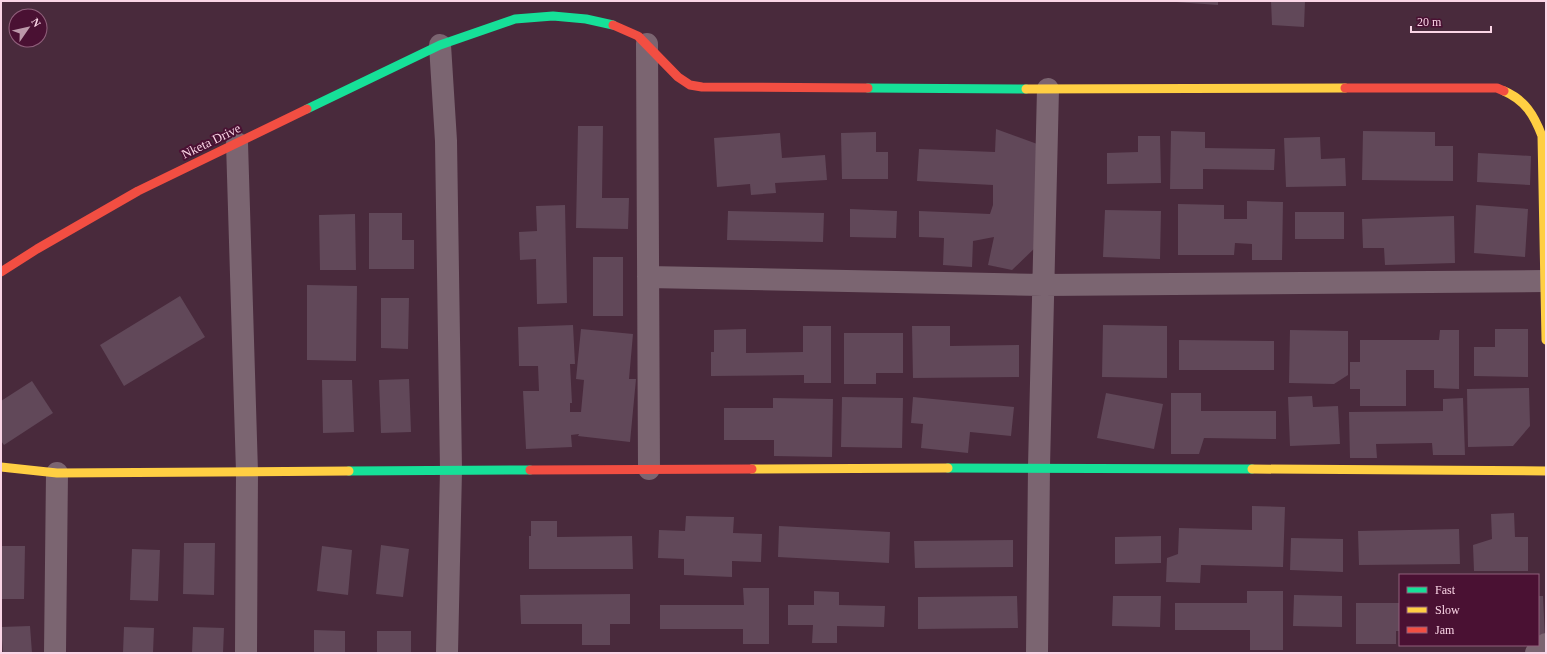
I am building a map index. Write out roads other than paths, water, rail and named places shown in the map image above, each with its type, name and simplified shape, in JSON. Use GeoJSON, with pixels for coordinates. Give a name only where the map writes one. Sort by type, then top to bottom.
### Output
{"type":"FeatureCollection","features":[{"type":"Feature","properties":{"kind":"street","name":"Nketa Drive"},"geometry":{"type":"LineString","coordinates":[[1,272],[37,249],[138,191],[440,45],[515,19],[553,16],[586,19],[607,23],[638,36],[678,77],[690,85],[702,87],[1048,89],[1497,88],[1514,94],[1527,105],[1537,120],[1542,136],[1546,340]]}},
{"type":"Feature","properties":{"kind":"street"},"geometry":{"type":"LineString","coordinates":[[647,44],[649,469]]}},
{"type":"Feature","properties":{"kind":"street"},"geometry":{"type":"LineString","coordinates":[[440,45],[446,141],[451,470],[447,653]]}},
{"type":"Feature","properties":{"kind":"street"},"geometry":{"type":"LineString","coordinates":[[1037,653],[1039,467],[1048,89]]}},
{"type":"Feature","properties":{"kind":"street"},"geometry":{"type":"LineString","coordinates":[[236,143],[247,472],[246,653]]}},
{"type":"Feature","properties":{"kind":"street"},"geometry":{"type":"LineString","coordinates":[[648,277],[1044,285],[1545,281]]}},
{"type":"Feature","properties":{"kind":"street"},"geometry":{"type":"LineString","coordinates":[[1,467],[57,473],[1039,467],[1546,471]]}},
{"type":"Feature","properties":{"kind":"street"},"geometry":{"type":"LineString","coordinates":[[55,653],[57,473]]}},
{"type":"Feature","properties":{"kind":"street"},"geometry":{"type":"LineString","coordinates":[[1536,653],[1546,644]]}}]}
